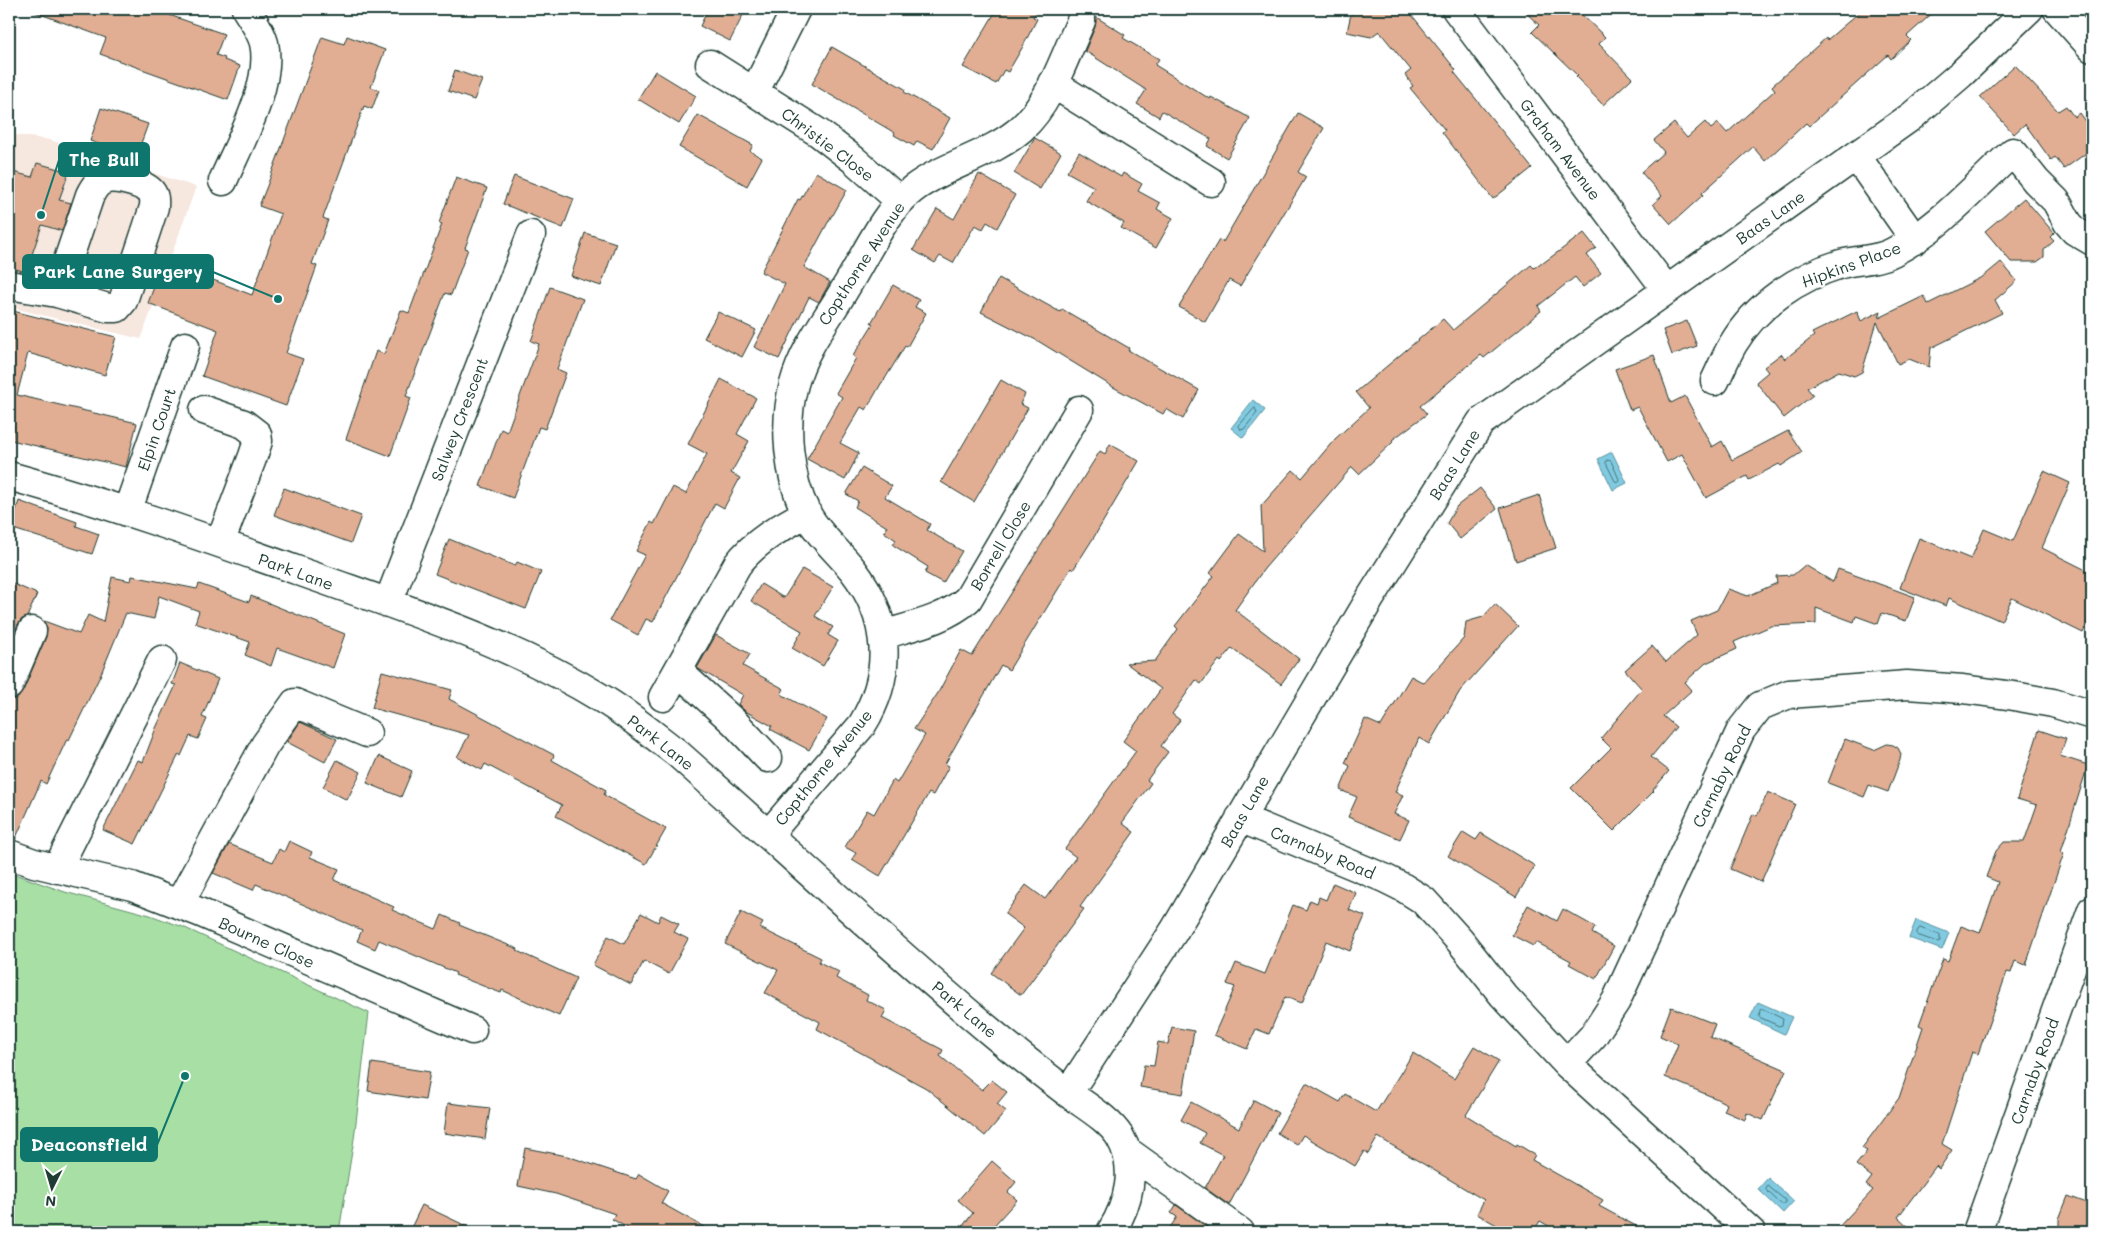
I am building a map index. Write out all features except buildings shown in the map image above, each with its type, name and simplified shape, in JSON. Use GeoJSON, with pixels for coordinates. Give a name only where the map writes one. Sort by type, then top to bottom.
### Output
{"type":"FeatureCollection","features":[{"type":"Feature","properties":{"kind":"street"},"geometry":{"type":"LineString","coordinates":[[223,181],[258,99],[264,78],[263,42],[246,9]]}},
{"type":"Feature","properties":{"kind":"street"},"geometry":{"type":"LineString","coordinates":[[755,91],[796,9]]}},
{"type":"Feature","properties":{"kind":"street","name":"Graham Avenue"},"geometry":{"type":"LineString","coordinates":[[1456,9],[1666,289]]}},
{"type":"Feature","properties":{"kind":"street","name":"Baas Lane"},"geometry":{"type":"LineString","coordinates":[[1068,1092],[1174,931],[1372,596],[1481,422],[1666,289],[1857,157],[1912,116],[1961,74],[2028,9]]}},
{"type":"Feature","properties":{"kind":"street"},"geometry":{"type":"LineString","coordinates":[[2057,9],[2092,48]]}},
{"type":"Feature","properties":{"kind":"street","name":"Copthorne Avenue"},"geometry":{"type":"LineString","coordinates":[[768,835],[847,743],[872,708],[882,675],[882,635],[878,612],[868,590],[818,532],[807,513],[796,486],[789,437],[789,414],[793,386],[801,362],[813,338],[841,296],[899,200],[925,181],[986,150],[1020,129],[1038,108],[1081,21]]}},
{"type":"Feature","properties":{"kind":"street","name":"Christie Close"},"geometry":{"type":"LineString","coordinates":[[710,64],[819,133],[854,160],[899,200]]}},
{"type":"Feature","properties":{"kind":"street"},"geometry":{"type":"LineString","coordinates":[[1052,83],[1211,182]]}},
{"type":"Feature","properties":{"kind":"street","name":"Hipkins Place"},"geometry":{"type":"LineString","coordinates":[[1715,381],[1739,335],[1763,306],[1800,281],[1842,264],[1875,259],[1915,240],[1950,212],[2013,152],[2036,181],[2056,201],[2068,223],[2076,231],[2092,241]]}},
{"type":"Feature","properties":{"kind":"street","name":"Hipkins Place"},"geometry":{"type":"LineString","coordinates":[[1857,157],[1915,240]]}},
{"type":"Feature","properties":{"kind":"street"},"geometry":{"type":"LineString","coordinates":[[9,284],[57,293],[108,308],[117,308],[123,301],[154,207],[154,196],[148,188],[118,179],[105,179],[96,185],[90,194],[57,293]]}},
{"type":"Feature","properties":{"kind":"street","name":"Salwey Crescent"},"geometry":{"type":"LineString","coordinates":[[388,603],[531,235]]}},
{"type":"Feature","properties":{"kind":"street","name":"Elpin Court"},"geometry":{"type":"LineString","coordinates":[[127,512],[185,346]]}},
{"type":"Feature","properties":{"kind":"street"},"geometry":{"type":"LineString","coordinates":[[204,410],[244,424],[257,434],[258,441],[220,544]]}},
{"type":"Feature","properties":{"kind":"street","name":"Borrell Close"},"geometry":{"type":"LineString","coordinates":[[882,635],[944,616],[958,608],[968,599],[1079,410]]}},
{"type":"Feature","properties":{"kind":"street","name":"Park Lane"},"geometry":{"type":"LineString","coordinates":[[9,476],[71,493],[127,512],[454,628],[522,656],[601,698],[643,726],[677,753],[961,1007],[1106,1120],[1119,1134],[1127,1151],[1131,1167],[1128,1194],[1122,1214],[1111,1232]]}},
{"type":"Feature","properties":{"kind":"street"},"geometry":{"type":"LineString","coordinates":[[663,697],[747,552],[774,531],[807,513]]}},
{"type":"Feature","properties":{"kind":"street"},"geometry":{"type":"LineString","coordinates":[[9,685],[32,631]]}},
{"type":"Feature","properties":{"kind":"street"},"geometry":{"type":"LineString","coordinates":[[57,868],[162,660]]}},
{"type":"Feature","properties":{"kind":"street"},"geometry":{"type":"LineString","coordinates":[[679,672],[728,717],[768,758]]}},
{"type":"Feature","properties":{"kind":"street","name":"Carnaby Road"},"geometry":{"type":"LineString","coordinates":[[1567,1064],[1593,1036],[1616,1000],[1741,730],[1760,706],[1789,694],[1907,685],[1963,688],[2014,696],[2053,703],[2092,715]]}},
{"type":"Feature","properties":{"kind":"street"},"geometry":{"type":"LineString","coordinates":[[179,904],[265,746],[295,703],[367,734]]}},
{"type":"Feature","properties":{"kind":"street","name":"Carnaby Road"},"geometry":{"type":"LineString","coordinates":[[1240,818],[1384,878],[1423,900],[1460,940],[1503,996],[1567,1064],[1751,1232]]}},
{"type":"Feature","properties":{"kind":"street","name":"Bourne Close"},"geometry":{"type":"LineString","coordinates":[[9,854],[132,886],[179,904],[472,1030]]}},
{"type":"Feature","properties":{"kind":"street","name":"Carnaby Road"},"geometry":{"type":"LineString","coordinates":[[1977,1232],[2092,910]]}},
{"type":"Feature","properties":{"kind":"street"},"geometry":{"type":"LineString","coordinates":[[1127,1151],[1240,1232]]}},
{"type":"Feature","properties":{"kind":"shaded area"},"geometry":{"type":"Polygon","coordinates":[[[9,134],[50,140],[196,187],[141,339],[9,307],[9,134]]]}},
{"type":"Feature","properties":{"kind":"green space"},"geometry":{"type":"Polygon","coordinates":[[[9,872],[65,892],[150,915],[183,927],[369,1013],[354,1139],[339,1232],[9,1232],[9,872]]]}},
{"type":"Feature","properties":{"kind":"water"},"geometry":{"type":"Polygon","coordinates":[[[1253,400],[1265,410],[1243,438],[1231,428],[1253,400]]]}},
{"type":"Feature","properties":{"kind":"water"},"geometry":{"type":"Polygon","coordinates":[[[1612,452],[1627,483],[1613,490],[1598,459],[1612,452]]]}},
{"type":"Feature","properties":{"kind":"water"},"geometry":{"type":"Polygon","coordinates":[[[1916,920],[1949,933],[1942,950],[1909,938],[1916,920]]]}},
{"type":"Feature","properties":{"kind":"water"},"geometry":{"type":"Polygon","coordinates":[[[1758,1002],[1792,1017],[1784,1034],[1750,1018],[1758,1002]]]}},
{"type":"Feature","properties":{"kind":"water"},"geometry":{"type":"Polygon","coordinates":[[[1768,1178],[1794,1201],[1783,1213],[1758,1189],[1768,1178]]]}},
{"type":"Feature","properties":{"kind":"place","name":"The Bull"},"geometry":{"type":"Point","coordinates":[41,215]}},
{"type":"Feature","properties":{"kind":"place","name":"Park Lane Surgery"},"geometry":{"type":"Point","coordinates":[278,299]}},
{"type":"Feature","properties":{"kind":"place","name":"Deaconsfield"},"geometry":{"type":"Point","coordinates":[185,1076]}}]}
